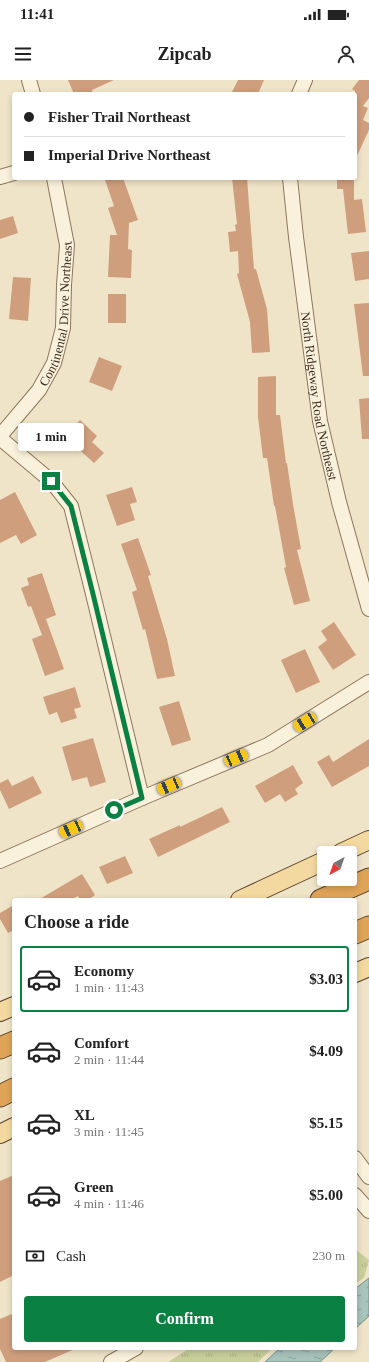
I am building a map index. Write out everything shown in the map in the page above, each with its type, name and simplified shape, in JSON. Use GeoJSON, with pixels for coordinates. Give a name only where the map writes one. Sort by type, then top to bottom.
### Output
{"type":"FeatureCollection","features":[{"type":"Feature","properties":{"kind":"highway"},"geometry":{"type":"LineString","coordinates":[[326,898],[369,879]]}},
{"type":"Feature","properties":{"kind":"highway"},"geometry":{"type":"LineString","coordinates":[[357,932],[369,927]]}},
{"type":"Feature","properties":{"kind":"highway"},"geometry":{"type":"LineString","coordinates":[[0,1048],[12,1043]]}},
{"type":"Feature","properties":{"kind":"highway"},"geometry":{"type":"LineString","coordinates":[[0,1096],[12,1090]]}},
{"type":"Feature","properties":{"kind":"main road"},"geometry":{"type":"LineString","coordinates":[[356,846],[369,840]]}},
{"type":"Feature","properties":{"kind":"main road"},"geometry":{"type":"LineString","coordinates":[[244,898],[317,864]]}},
{"type":"Feature","properties":{"kind":"main road"},"geometry":{"type":"LineString","coordinates":[[357,972],[369,967]]}},
{"type":"Feature","properties":{"kind":"main road"},"geometry":{"type":"LineString","coordinates":[[0,1012],[12,1007]]}},
{"type":"Feature","properties":{"kind":"main road"},"geometry":{"type":"LineString","coordinates":[[0,1134],[12,1128]]}},
{"type":"Feature","properties":{"kind":"street"},"geometry":{"type":"LineString","coordinates":[[30,80],[33,92]]}},
{"type":"Feature","properties":{"kind":"street"},"geometry":{"type":"LineString","coordinates":[[300,92],[305,80]]}},
{"type":"Feature","properties":{"kind":"street"},"geometry":{"type":"LineString","coordinates":[[0,177],[12,174]]}},
{"type":"Feature","properties":{"kind":"street","name":"Continental Drive Northeast"},"geometry":{"type":"LineString","coordinates":[[0,437],[39,390],[54,362],[63,328],[67,245],[54,180]]}},
{"type":"Feature","properties":{"kind":"street","name":"North Ridgeway Road Northeast"},"geometry":{"type":"LineString","coordinates":[[290,180],[296,237],[320,421],[339,502],[369,609]]}},
{"type":"Feature","properties":{"kind":"street"},"geometry":{"type":"LineString","coordinates":[[0,437],[51,481],[71,506],[142,798]]}},
{"type":"Feature","properties":{"kind":"street"},"geometry":{"type":"LineString","coordinates":[[0,861],[142,798],[268,745],[369,682]]}},
{"type":"Feature","properties":{"kind":"street"},"geometry":{"type":"LineString","coordinates":[[357,1161],[369,1177]]}},
{"type":"Feature","properties":{"kind":"street"},"geometry":{"type":"LineString","coordinates":[[111,1362],[132,1350]]}},
{"type":"Feature","properties":{"kind":"green space"},"geometry":{"type":"Polygon","coordinates":[[[357,1251],[369,1260],[364,1278],[357,1283],[357,1251]]]}},
{"type":"Feature","properties":{"kind":"green space"},"geometry":{"type":"Polygon","coordinates":[[[187,1350],[270,1350],[258,1362],[168,1362],[187,1350]]]}},
{"type":"Feature","properties":{"kind":"water"},"geometry":{"type":"Polygon","coordinates":[[[369,1278],[369,1316],[357,1327],[357,1287],[369,1278]]]}},
{"type":"Feature","properties":{"kind":"water"},"geometry":{"type":"Polygon","coordinates":[[[278,1350],[333,1350],[320,1362],[265,1362],[278,1350]]]}},
{"type":"Feature","properties":{"kind":"building"},"geometry":{"type":"Polygon","coordinates":[[[68,80],[114,80],[92,90],[92,92],[73,92],[68,80]]]}},
{"type":"Feature","properties":{"kind":"building"},"geometry":{"type":"Polygon","coordinates":[[[238,80],[264,80],[259,92],[232,92],[238,80]]]}},
{"type":"Feature","properties":{"kind":"building"},"geometry":{"type":"Polygon","coordinates":[[[359,80],[369,80],[369,98],[363,106],[368,108],[363,120],[369,123],[369,130],[357,156],[357,92],[352,89],[359,80]]]}},
{"type":"Feature","properties":{"kind":"building"},"geometry":{"type":"Polygon","coordinates":[[[105,180],[124,180],[138,220],[129,223],[128,249],[132,250],[131,278],[108,277],[110,235],[117,235],[108,208],[114,206],[105,180]]]}},
{"type":"Feature","properties":{"kind":"building"},"geometry":{"type":"Polygon","coordinates":[[[232,180],[247,180],[254,269],[256,269],[267,309],[270,352],[252,353],[250,322],[237,274],[239,273],[238,251],[230,252],[228,232],[236,231],[235,225],[237,224],[232,180]]]}},
{"type":"Feature","properties":{"kind":"building"},"geometry":{"type":"Polygon","coordinates":[[[337,180],[354,180],[354,200],[362,199],[366,232],[348,234],[343,189],[337,189],[337,180]]]}},
{"type":"Feature","properties":{"kind":"building"},"geometry":{"type":"Polygon","coordinates":[[[13,216],[18,233],[0,239],[0,220],[13,216]]]}},
{"type":"Feature","properties":{"kind":"building"},"geometry":{"type":"Polygon","coordinates":[[[369,251],[369,279],[355,281],[351,253],[369,251]]]}},
{"type":"Feature","properties":{"kind":"building"},"geometry":{"type":"Polygon","coordinates":[[[13,277],[31,278],[28,321],[9,319],[13,277]]]}},
{"type":"Feature","properties":{"kind":"building"},"geometry":{"type":"Polygon","coordinates":[[[108,294],[126,294],[126,323],[108,323],[108,294]]]}},
{"type":"Feature","properties":{"kind":"building"},"geometry":{"type":"Polygon","coordinates":[[[369,303],[369,376],[363,376],[354,304],[369,303]]]}},
{"type":"Feature","properties":{"kind":"building"},"geometry":{"type":"Polygon","coordinates":[[[99,357],[122,366],[112,391],[89,382],[99,357]]]}},
{"type":"Feature","properties":{"kind":"building"},"geometry":{"type":"Polygon","coordinates":[[[276,376],[276,415],[280,415],[286,463],[301,549],[297,550],[310,601],[294,605],[284,568],[286,567],[274,506],[267,458],[263,458],[258,417],[258,377],[276,376]]]}},
{"type":"Feature","properties":{"kind":"building"},"geometry":{"type":"Polygon","coordinates":[[[369,398],[369,439],[362,439],[359,399],[369,398]]]}},
{"type":"Feature","properties":{"kind":"building"},"geometry":{"type":"Polygon","coordinates":[[[80,420],[97,436],[92,442],[104,453],[94,463],[65,437],[80,420]]]}},
{"type":"Feature","properties":{"kind":"building"},"geometry":{"type":"Polygon","coordinates":[[[132,487],[137,502],[130,504],[135,520],[117,526],[106,495],[132,487]]]}},
{"type":"Feature","properties":{"kind":"building"},"geometry":{"type":"Polygon","coordinates":[[[15,492],[37,535],[21,544],[16,535],[0,543],[0,500],[15,492]]]}},
{"type":"Feature","properties":{"kind":"building"},"geometry":{"type":"Polygon","coordinates":[[[138,538],[151,575],[148,576],[167,639],[175,676],[157,679],[145,629],[143,630],[132,592],[137,590],[121,544],[138,538]]]}},
{"type":"Feature","properties":{"kind":"building"},"geometry":{"type":"Polygon","coordinates":[[[42,573],[56,615],[46,619],[64,669],[45,676],[32,639],[42,635],[31,606],[28,607],[21,588],[29,585],[27,578],[42,573]]]}},
{"type":"Feature","properties":{"kind":"building"},"geometry":{"type":"Polygon","coordinates":[[[334,622],[356,655],[333,670],[318,647],[327,640],[321,631],[334,622]]]}},
{"type":"Feature","properties":{"kind":"building"},"geometry":{"type":"Polygon","coordinates":[[[305,649],[320,682],[296,693],[281,660],[305,649]]]}},
{"type":"Feature","properties":{"kind":"building"},"geometry":{"type":"Polygon","coordinates":[[[75,687],[81,707],[74,709],[77,718],[61,723],[57,712],[49,715],[43,697],[75,687]]]}},
{"type":"Feature","properties":{"kind":"building"},"geometry":{"type":"Polygon","coordinates":[[[179,701],[191,740],[172,746],[159,707],[179,701]]]}},
{"type":"Feature","properties":{"kind":"building"},"geometry":{"type":"Polygon","coordinates":[[[93,738],[106,782],[90,787],[87,777],[72,781],[62,747],[93,738]]]}},
{"type":"Feature","properties":{"kind":"building"},"geometry":{"type":"Polygon","coordinates":[[[369,739],[369,766],[332,787],[317,762],[329,755],[333,762],[369,739]]]}},
{"type":"Feature","properties":{"kind":"building"},"geometry":{"type":"Polygon","coordinates":[[[293,765],[303,783],[295,789],[298,794],[285,802],[280,794],[265,803],[255,786],[293,765]]]}},
{"type":"Feature","properties":{"kind":"building"},"geometry":{"type":"Polygon","coordinates":[[[33,776],[42,793],[9,809],[0,790],[0,783],[8,779],[12,786],[33,776]]]}},
{"type":"Feature","properties":{"kind":"building"},"geometry":{"type":"Polygon","coordinates":[[[222,807],[230,822],[158,857],[149,839],[180,825],[180,827],[222,807]]]}},
{"type":"Feature","properties":{"kind":"building"},"geometry":{"type":"Polygon","coordinates":[[[125,856],[133,873],[107,884],[99,867],[125,856]]]}},
{"type":"Feature","properties":{"kind":"building"},"geometry":{"type":"Polygon","coordinates":[[[82,874],[95,895],[91,898],[79,898],[78,896],[74,898],[41,898],[82,874]]]}},
{"type":"Feature","properties":{"kind":"building"},"geometry":{"type":"Polygon","coordinates":[[[12,906],[12,931],[8,933],[0,919],[0,913],[12,906]]]}},
{"type":"Feature","properties":{"kind":"building"},"geometry":{"type":"Polygon","coordinates":[[[12,1176],[12,1276],[0,1282],[0,1181],[12,1176]]]}},
{"type":"Feature","properties":{"kind":"building"},"geometry":{"type":"Polygon","coordinates":[[[12,1314],[12,1350],[72,1350],[45,1362],[6,1362],[0,1349],[0,1319],[12,1314]]]}},
{"type":"Feature","properties":{"kind":"route"},"geometry":{"type":"LineString","coordinates":[[51,481],[71,506],[142,798],[114,810]]}}]}
